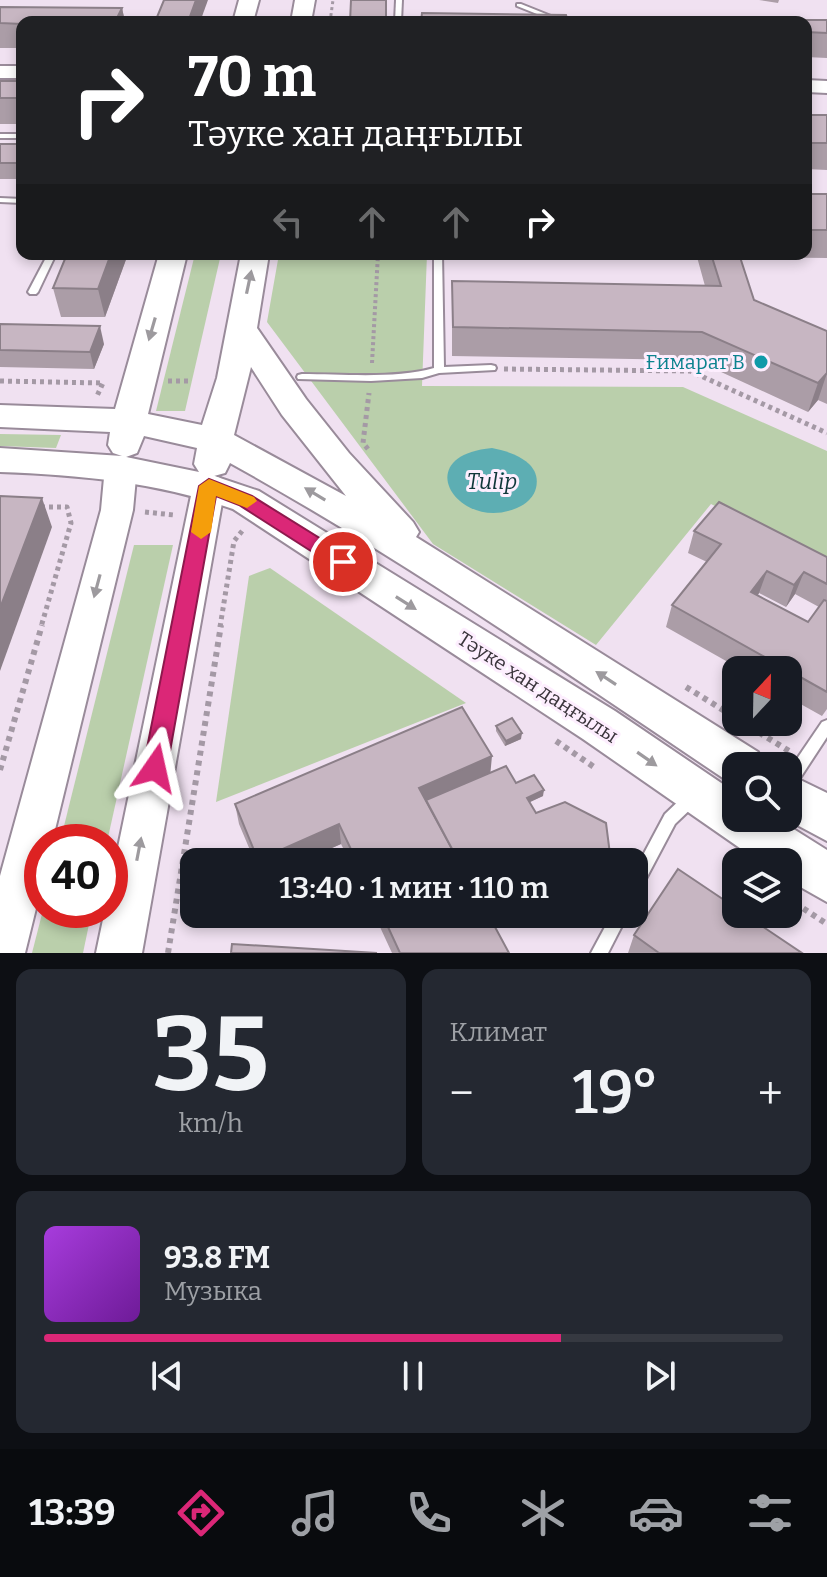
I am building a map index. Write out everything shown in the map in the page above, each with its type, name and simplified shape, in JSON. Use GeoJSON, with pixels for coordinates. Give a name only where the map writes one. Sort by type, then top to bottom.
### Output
{"type":"FeatureCollection","features":[{"type":"Feature","properties":{"kind":"main road"},"geometry":{"type":"LineString","coordinates":[[121,467],[129,415],[171,260]]}},
{"type":"Feature","properties":{"kind":"main road"},"geometry":{"type":"LineString","coordinates":[[233,505],[215,440],[233,378],[254,260]]}},
{"type":"Feature","properties":{"kind":"main road"},"geometry":{"type":"LineString","coordinates":[[240,325],[294,407],[336,462],[428,562]]}},
{"type":"Feature","properties":{"kind":"main road"},"geometry":{"type":"LineString","coordinates":[[0,416],[129,415],[215,440],[302,487],[428,562],[722,753]]}},
{"type":"Feature","properties":{"kind":"main road"},"geometry":{"type":"LineString","coordinates":[[0,460],[80,462],[121,467],[233,505]]}},
{"type":"Feature","properties":{"kind":"main road","name":"Тәуке хан даңғылы"},"geometry":{"type":"LineString","coordinates":[[233,505],[599,725],[697,794],[827,878]]}},
{"type":"Feature","properties":{"kind":"main road"},"geometry":{"type":"LineString","coordinates":[[802,804],[827,819]]}},
{"type":"Feature","properties":{"kind":"street"},"geometry":{"type":"LineString","coordinates":[[2,953],[19,866],[128,511],[121,467]]}},
{"type":"Feature","properties":{"kind":"street"},"geometry":{"type":"LineString","coordinates":[[119,953],[233,505]]}},
{"type":"Feature","properties":{"kind":"lane"},"geometry":{"type":"LineString","coordinates":[[519,5],[547,16]]}},
{"type":"Feature","properties":{"kind":"lane"},"geometry":{"type":"LineString","coordinates":[[33,292],[49,260]]}},
{"type":"Feature","properties":{"kind":"lane"},"geometry":{"type":"LineString","coordinates":[[438,260],[439,370]]}},
{"type":"Feature","properties":{"kind":"lane"},"geometry":{"type":"LineString","coordinates":[[302,377],[371,378],[491,368]]}},
{"type":"Feature","properties":{"kind":"lane"},"geometry":{"type":"LineString","coordinates":[[802,763],[827,726]]}},
{"type":"Feature","properties":{"kind":"lane"},"geometry":{"type":"LineString","coordinates":[[648,861],[670,819],[697,794]]}},
{"type":"Feature","properties":{"kind":"lane"},"geometry":{"type":"LineString","coordinates":[[599,953],[612,928]]}},
{"type":"Feature","properties":{"kind":"path"},"geometry":{"type":"LineString","coordinates":[[372,455],[363,443],[371,378],[378,260]]}},
{"type":"Feature","properties":{"kind":"path"},"geometry":{"type":"LineString","coordinates":[[491,368],[690,371],[827,433]]}},
{"type":"Feature","properties":{"kind":"path"},"geometry":{"type":"LineString","coordinates":[[0,381],[103,383],[98,396]]}},
{"type":"Feature","properties":{"kind":"path"},"geometry":{"type":"LineString","coordinates":[[163,381],[192,381]]}},
{"type":"Feature","properties":{"kind":"path"},"geometry":{"type":"LineString","coordinates":[[168,953],[234,541],[233,505]]}},
{"type":"Feature","properties":{"kind":"path"},"geometry":{"type":"LineString","coordinates":[[0,770],[71,523],[67,507],[27,506]]}},
{"type":"Feature","properties":{"kind":"path"},"geometry":{"type":"LineString","coordinates":[[128,511],[178,515]]}},
{"type":"Feature","properties":{"kind":"path"},"geometry":{"type":"LineString","coordinates":[[673,679],[722,709]]}},
{"type":"Feature","properties":{"kind":"path"},"geometry":{"type":"LineString","coordinates":[[802,907],[827,924]]}},
{"type":"Feature","properties":{"kind":"green space"},"geometry":{"type":"Polygon","coordinates":[[[194,260],[220,260],[185,411],[156,411],[194,260]]]}},
{"type":"Feature","properties":{"kind":"green space"},"geometry":{"type":"Polygon","coordinates":[[[278,260],[427,260],[422,386],[683,387],[827,451],[827,562],[711,504],[596,645],[433,544],[267,322],[278,260]]]}},
{"type":"Feature","properties":{"kind":"green space"},"geometry":{"type":"Polygon","coordinates":[[[0,434],[61,435],[56,448],[0,446],[0,434]]]}},
{"type":"Feature","properties":{"kind":"green space"},"geometry":{"type":"Polygon","coordinates":[[[134,545],[173,545],[111,824],[64,824],[134,545]]]}},
{"type":"Feature","properties":{"kind":"green space"},"geometry":{"type":"Polygon","coordinates":[[[270,568],[466,703],[216,802],[249,576],[270,568]]]}},
{"type":"Feature","properties":{"kind":"green space"},"geometry":{"type":"Polygon","coordinates":[[[38,928],[88,928],[83,953],[32,953],[38,928]]]}},
{"type":"Feature","properties":{"kind":"water","name":"Tulip"},"geometry":{"type":"Polygon","coordinates":[[[492,448],[524,460],[537,479],[535,491],[528,501],[499,513],[479,511],[463,503],[452,492],[447,478],[452,465],[466,454],[492,448]]]}},
{"type":"Feature","properties":{"kind":"building"},"geometry":{"type":"Polygon","coordinates":[[[164,0],[196,0],[190,16],[157,16],[164,0]]]}},
{"type":"Feature","properties":{"kind":"building"},"geometry":{"type":"Polygon","coordinates":[[[351,0],[386,0],[386,16],[350,16],[351,0]]]}},
{"type":"Feature","properties":{"kind":"building"},"geometry":{"type":"Polygon","coordinates":[[[0,7],[122,8],[118,16],[16,16],[16,24],[0,23],[0,7]]]}},
{"type":"Feature","properties":{"kind":"building"},"geometry":{"type":"Polygon","coordinates":[[[422,13],[566,16],[422,16],[422,13]]]}},
{"type":"Feature","properties":{"kind":"building"},"geometry":{"type":"Polygon","coordinates":[[[812,20],[827,20],[827,33],[812,32],[812,20]]]}},
{"type":"Feature","properties":{"kind":"building"},"geometry":{"type":"Polygon","coordinates":[[[0,81],[16,81],[16,98],[0,98],[0,81]]]}},
{"type":"Feature","properties":{"kind":"building"},"geometry":{"type":"Polygon","coordinates":[[[812,115],[827,115],[827,143],[812,143],[812,115]]]}},
{"type":"Feature","properties":{"kind":"building"},"geometry":{"type":"Polygon","coordinates":[[[0,144],[16,144],[16,163],[0,163],[0,144]]]}},
{"type":"Feature","properties":{"kind":"building"},"geometry":{"type":"Polygon","coordinates":[[[812,194],[827,194],[827,230],[812,230],[812,194]]]}},
{"type":"Feature","properties":{"kind":"building"},"geometry":{"type":"Polygon","coordinates":[[[65,260],[109,260],[98,289],[53,288],[65,260]]]}},
{"type":"Feature","properties":{"kind":"building"},"geometry":{"type":"Polygon","coordinates":[[[713,260],[741,260],[754,300],[827,331],[827,373],[818,383],[702,332],[453,327],[452,281],[721,286],[713,260]]]}},
{"type":"Feature","properties":{"kind":"building"},"geometry":{"type":"Polygon","coordinates":[[[0,324],[100,326],[90,352],[0,350],[0,324]]]}},
{"type":"Feature","properties":{"kind":"building"},"geometry":{"type":"Polygon","coordinates":[[[0,496],[42,498],[0,608],[0,496]]]}},
{"type":"Feature","properties":{"kind":"building"},"geometry":{"type":"Polygon","coordinates":[[[719,502],[827,557],[827,584],[804,572],[794,585],[767,571],[751,592],[808,622],[824,600],[827,601],[827,692],[802,678],[802,656],[763,656],[672,605],[721,544],[694,531],[719,502]]]}},
{"type":"Feature","properties":{"kind":"building"},"geometry":{"type":"Polygon","coordinates":[[[462,707],[492,756],[419,788],[451,848],[350,848],[339,824],[285,848],[253,848],[235,804],[462,707]]]}},
{"type":"Feature","properties":{"kind":"building"},"geometry":{"type":"Polygon","coordinates":[[[512,718],[522,733],[506,741],[496,726],[512,718]]]}},
{"type":"Feature","properties":{"kind":"building"},"geometry":{"type":"Polygon","coordinates":[[[506,766],[516,783],[534,775],[544,790],[527,798],[536,813],[565,802],[606,823],[609,848],[452,848],[426,800],[506,766]]]}},
{"type":"Feature","properties":{"kind":"building"},"geometry":{"type":"Polygon","coordinates":[[[678,869],[722,899],[722,928],[765,928],[802,953],[659,953],[634,935],[639,928],[648,928],[648,914],[678,869]]]}},
{"type":"Feature","properties":{"kind":"building"},"geometry":{"type":"Polygon","coordinates":[[[388,928],[496,928],[509,953],[400,953],[388,928]]]}},
{"type":"Feature","properties":{"kind":"building"},"geometry":{"type":"Polygon","coordinates":[[[232,944],[377,953],[231,953],[232,944]]]}},
{"type":"Feature","properties":{"kind":"slow traffic"},"geometry":{"type":"LineString","coordinates":[[201,532],[209,486],[247,501]]}},
{"type":"Feature","properties":{"kind":"place","name":"Ғимарат В"},"geometry":{"type":"Point","coordinates":[761,362]}},
{"type":"Feature","properties":{"kind":"route"},"geometry":{"type":"LineString","coordinates":[[155,768],[209,486],[246,500],[343,562]]}}]}
